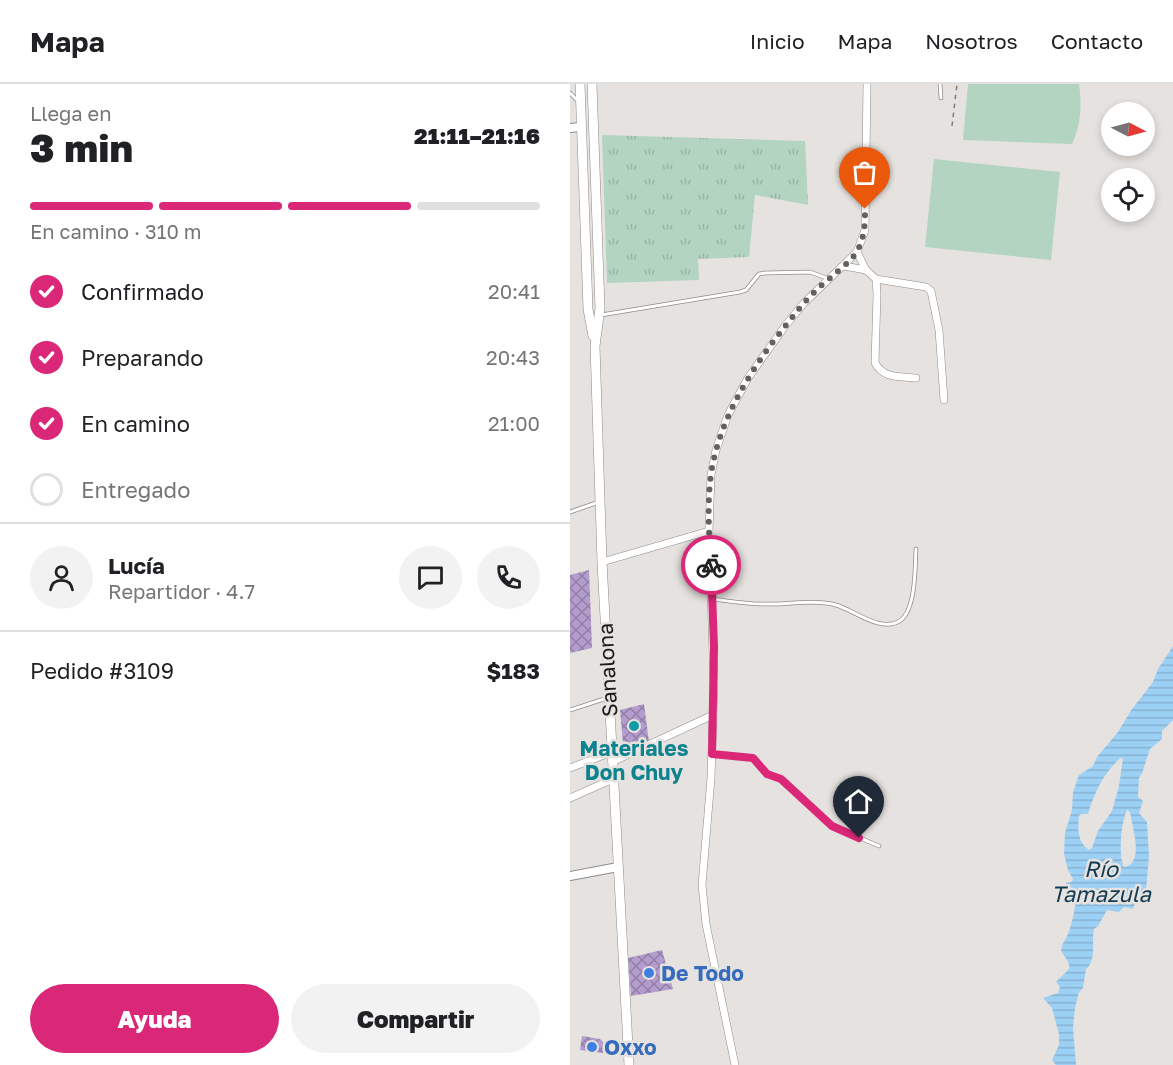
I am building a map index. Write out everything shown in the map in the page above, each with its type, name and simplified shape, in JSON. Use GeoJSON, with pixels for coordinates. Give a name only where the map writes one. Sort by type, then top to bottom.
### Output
{"type":"FeatureCollection","features":[{"type":"Feature","properties":{"kind":"main road"},"geometry":{"type":"LineString","coordinates":[[580,84],[581,104],[575,128],[585,232],[588,309],[595,346]]}},
{"type":"Feature","properties":{"kind":"main road"},"geometry":{"type":"LineString","coordinates":[[592,84],[599,316],[595,346]]}},
{"type":"Feature","properties":{"kind":"main road"},"geometry":{"type":"LineString","coordinates":[[585,232],[597,231]]}},
{"type":"Feature","properties":{"kind":"main road","name":"Sanalona"},"geometry":{"type":"LineString","coordinates":[[595,346],[602,562],[629,1065]]}},
{"type":"Feature","properties":{"kind":"street"},"geometry":{"type":"LineString","coordinates":[[735,1065],[703,905],[702,885],[713,715],[709,531],[711,475],[716,450],[728,415],[764,354],[804,303],[857,252],[865,230],[867,84]]}},
{"type":"Feature","properties":{"kind":"street"},"geometry":{"type":"LineString","coordinates":[[857,252],[866,270],[876,279],[926,287],[931,291],[939,330],[944,400]]}},
{"type":"Feature","properties":{"kind":"street"},"geometry":{"type":"LineString","coordinates":[[844,266],[866,270]]}},
{"type":"Feature","properties":{"kind":"street"},"geometry":{"type":"LineString","coordinates":[[876,279],[875,363],[879,370],[887,376],[916,378]]}},
{"type":"Feature","properties":{"kind":"street"},"geometry":{"type":"LineString","coordinates":[[602,562],[709,531]]}},
{"type":"Feature","properties":{"kind":"street"},"geometry":{"type":"LineString","coordinates":[[570,768],[612,757],[713,715]]}},
{"type":"Feature","properties":{"kind":"street"},"geometry":{"type":"LineString","coordinates":[[570,798],[613,780]]}},
{"type":"Feature","properties":{"kind":"street"},"geometry":{"type":"LineString","coordinates":[[570,876],[618,867]]}},
{"type":"Feature","properties":{"kind":"lane"},"geometry":{"type":"LineString","coordinates":[[940,84],[942,98]]}},
{"type":"Feature","properties":{"kind":"lane"},"geometry":{"type":"LineString","coordinates":[[570,93],[581,104]]}},
{"type":"Feature","properties":{"kind":"lane"},"geometry":{"type":"LineString","coordinates":[[599,316],[740,292],[746,290],[759,274],[765,273],[810,272],[829,279]]}},
{"type":"Feature","properties":{"kind":"lane"},"geometry":{"type":"LineString","coordinates":[[570,512],[600,501]]}},
{"type":"Feature","properties":{"kind":"lane"},"geometry":{"type":"LineString","coordinates":[[712,599],[763,604],[821,603],[847,609],[880,623],[895,622],[904,616],[909,605],[914,578],[915,549]]}},
{"type":"Feature","properties":{"kind":"lane"},"geometry":{"type":"LineString","coordinates":[[570,710],[609,697]]}},
{"type":"Feature","properties":{"kind":"lane"},"geometry":{"type":"LineString","coordinates":[[712,754],[753,758],[767,774],[781,779],[832,826],[879,846]]}},
{"type":"Feature","properties":{"kind":"path"},"geometry":{"type":"LineString","coordinates":[[952,126],[957,84]]}},
{"type":"Feature","properties":{"kind":"green space"},"geometry":{"type":"Polygon","coordinates":[[[968,84],[1079,84],[1080,115],[1072,144],[963,140],[968,84]]]}},
{"type":"Feature","properties":{"kind":"green space"},"geometry":{"type":"Polygon","coordinates":[[[602,135],[805,141],[808,205],[755,195],[749,257],[698,259],[699,280],[607,283],[602,135]]]}},
{"type":"Feature","properties":{"kind":"green space"},"geometry":{"type":"Polygon","coordinates":[[[934,159],[1060,172],[1051,260],[925,247],[934,159]]]}},
{"type":"Feature","properties":{"kind":"water","name":"Río Tamazula"},"geometry":{"type":"Polygon","coordinates":[[[1173,646],[1173,720],[1162,731],[1162,739],[1150,749],[1139,778],[1138,797],[1143,801],[1139,813],[1147,822],[1149,856],[1146,890],[1138,894],[1133,909],[1124,907],[1119,912],[1107,910],[1094,929],[1091,961],[1086,969],[1083,988],[1079,992],[1075,1008],[1073,1027],[1076,1065],[1056,1065],[1052,1060],[1059,1045],[1059,1034],[1052,1008],[1043,998],[1058,993],[1060,987],[1056,982],[1069,968],[1061,951],[1071,924],[1076,899],[1075,890],[1063,886],[1072,882],[1073,879],[1064,853],[1065,833],[1072,810],[1073,792],[1079,775],[1093,766],[1097,757],[1118,732],[1153,682],[1158,669],[1173,646]],[[1120,758],[1100,784],[1088,814],[1079,816],[1080,839],[1089,850],[1092,848],[1098,831],[1112,811],[1119,786],[1123,758],[1120,758]],[[1127,810],[1121,839],[1124,867],[1134,859],[1136,852],[1135,835],[1130,812],[1127,810]]]}},
{"type":"Feature","properties":{"kind":"building"},"geometry":{"type":"Polygon","coordinates":[[[589,570],[592,648],[570,653],[570,575],[589,570]]]}},
{"type":"Feature","properties":{"kind":"building","name":"Materiales Don Chuy"},"geometry":{"type":"Polygon","coordinates":[[[644,704],[649,742],[624,754],[620,710],[644,704]]]}},
{"type":"Feature","properties":{"kind":"building","name":"De Todo"},"geometry":{"type":"Polygon","coordinates":[[[662,950],[673,989],[631,996],[628,958],[662,950]]]}},
{"type":"Feature","properties":{"kind":"building","name":"Oxxo"},"geometry":{"type":"Polygon","coordinates":[[[582,1036],[600,1039],[604,1043],[603,1053],[580,1050],[582,1036]]]}},
{"type":"Feature","properties":{"kind":"way so far"},"geometry":{"type":"LineString","coordinates":[[711,565],[709,508],[711,475],[716,450],[728,415],[748,378],[785,326],[804,303],[857,252],[865,230],[865,209]]}},
{"type":"Feature","properties":{"kind":"place","name":"Materiales Don Chuy"},"geometry":{"type":"Point","coordinates":[634,726]}},
{"type":"Feature","properties":{"kind":"place","name":"De Todo"},"geometry":{"type":"Point","coordinates":[649,973]}},
{"type":"Feature","properties":{"kind":"place","name":"Oxxo"},"geometry":{"type":"Point","coordinates":[592,1047]}},
{"type":"Feature","properties":{"kind":"route"},"geometry":{"type":"LineString","coordinates":[[711,565],[714,647],[712,754],[753,758],[767,774],[781,779],[832,826],[859,838]]}}]}
